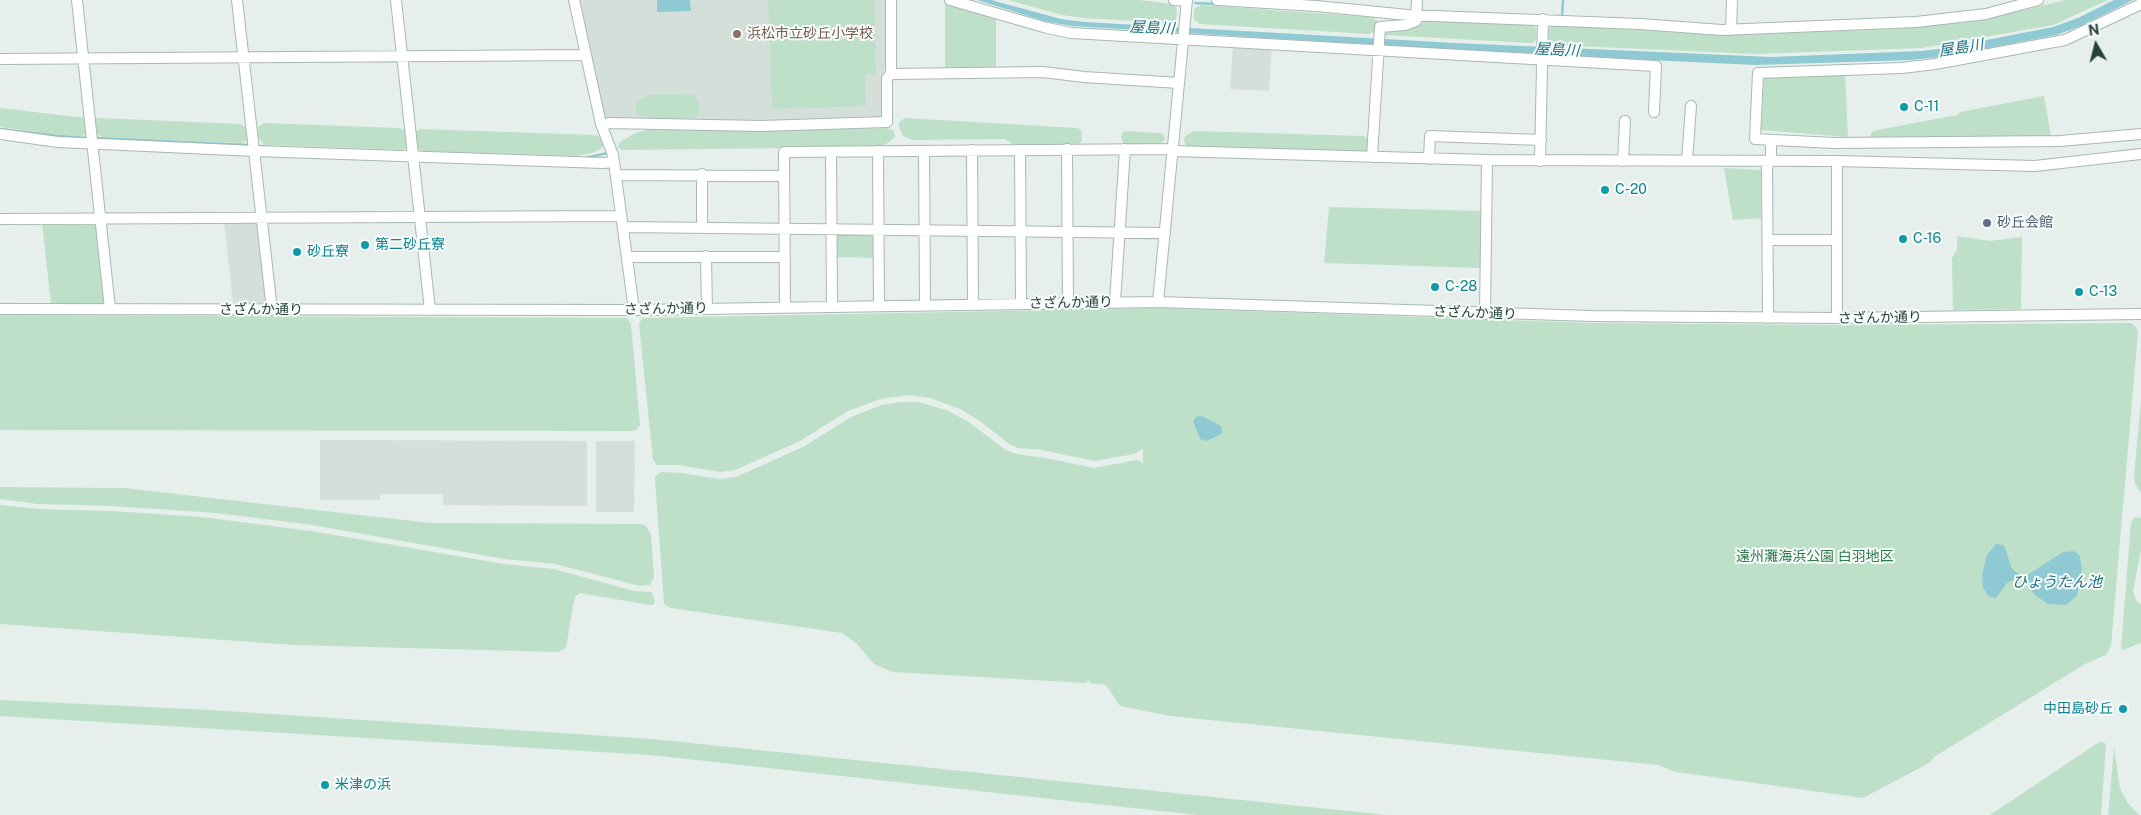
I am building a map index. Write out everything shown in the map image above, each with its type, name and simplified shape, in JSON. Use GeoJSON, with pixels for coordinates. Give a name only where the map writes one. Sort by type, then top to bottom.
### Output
{"type":"FeatureCollection","features":[{"type":"Feature","properties":{"kind":"street"},"geometry":{"type":"LineString","coordinates":[[77,0],[110,309]]}},
{"type":"Feature","properties":{"kind":"street"},"geometry":{"type":"LineString","coordinates":[[238,0],[272,310]]}},
{"type":"Feature","properties":{"kind":"street"},"geometry":{"type":"LineString","coordinates":[[396,0],[430,310]]}},
{"type":"Feature","properties":{"kind":"street"},"geometry":{"type":"LineString","coordinates":[[574,0],[602,126],[614,162],[634,310]]}},
{"type":"Feature","properties":{"kind":"street"},"geometry":{"type":"LineString","coordinates":[[602,126],[609,123],[761,126],[887,122],[887,78],[891,74],[891,0]]}},
{"type":"Feature","properties":{"kind":"street"},"geometry":{"type":"LineString","coordinates":[[950,0],[1059,31],[1656,66],[1654,112]]}},
{"type":"Feature","properties":{"kind":"street"},"geometry":{"type":"LineString","coordinates":[[1158,302],[1187,1],[1174,0]]}},
{"type":"Feature","properties":{"kind":"street"},"geometry":{"type":"LineString","coordinates":[[1217,0],[1416,14],[1731,30],[1916,22],[1986,14],[2034,0]]}},
{"type":"Feature","properties":{"kind":"street"},"geometry":{"type":"LineString","coordinates":[[1372,157],[1380,27],[1405,25],[1416,21],[1417,0]]}},
{"type":"Feature","properties":{"kind":"street"},"geometry":{"type":"LineString","coordinates":[[1731,30],[1732,0]]}},
{"type":"Feature","properties":{"kind":"street"},"geometry":{"type":"LineString","coordinates":[[2141,4],[2065,40],[1930,65],[1902,68],[1758,73],[1755,139],[1834,143],[2060,141],[2141,134]]}},
{"type":"Feature","properties":{"kind":"street"},"geometry":{"type":"LineString","coordinates":[[1540,161],[1543,19]]}},
{"type":"Feature","properties":{"kind":"street"},"geometry":{"type":"LineString","coordinates":[[0,59],[586,55]]}},
{"type":"Feature","properties":{"kind":"street"},"geometry":{"type":"LineString","coordinates":[[891,74],[1042,72],[1084,78],[1179,83]]}},
{"type":"Feature","properties":{"kind":"street"},"geometry":{"type":"LineString","coordinates":[[1688,161],[1691,106]]}},
{"type":"Feature","properties":{"kind":"street"},"geometry":{"type":"LineString","coordinates":[[1623,161],[1625,121]]}},
{"type":"Feature","properties":{"kind":"street"},"geometry":{"type":"LineString","coordinates":[[0,134],[58,142],[255,151],[614,162]]}},
{"type":"Feature","properties":{"kind":"street"},"geometry":{"type":"LineString","coordinates":[[1429,159],[1430,136],[1540,140]]}},
{"type":"Feature","properties":{"kind":"street"},"geometry":{"type":"LineString","coordinates":[[1768,318],[1769,162],[1771,140]]}},
{"type":"Feature","properties":{"kind":"street"},"geometry":{"type":"LineString","coordinates":[[1834,143],[1837,318]]}},
{"type":"Feature","properties":{"kind":"street"},"geometry":{"type":"LineString","coordinates":[[1067,149],[1068,303]]}},
{"type":"Feature","properties":{"kind":"street"},"geometry":{"type":"LineString","coordinates":[[1115,302],[1124,149]]}},
{"type":"Feature","properties":{"kind":"street"},"geometry":{"type":"LineString","coordinates":[[785,308],[784,152],[1124,149],[1429,159],[1835,161],[2035,166],[2141,154]]}},
{"type":"Feature","properties":{"kind":"street"},"geometry":{"type":"LineString","coordinates":[[972,150],[973,304]]}},
{"type":"Feature","properties":{"kind":"street"},"geometry":{"type":"LineString","coordinates":[[1020,150],[1021,304]]}},
{"type":"Feature","properties":{"kind":"street"},"geometry":{"type":"LineString","coordinates":[[878,151],[879,306]]}},
{"type":"Feature","properties":{"kind":"street"},"geometry":{"type":"LineString","coordinates":[[924,151],[925,305]]}},
{"type":"Feature","properties":{"kind":"street"},"geometry":{"type":"LineString","coordinates":[[831,152],[832,307]]}},
{"type":"Feature","properties":{"kind":"street"},"geometry":{"type":"LineString","coordinates":[[1485,314],[1488,160]]}},
{"type":"Feature","properties":{"kind":"street"},"geometry":{"type":"LineString","coordinates":[[616,175],[702,174],[784,176]]}},
{"type":"Feature","properties":{"kind":"street"},"geometry":{"type":"LineString","coordinates":[[702,174],[702,227]]}},
{"type":"Feature","properties":{"kind":"street"},"geometry":{"type":"LineString","coordinates":[[0,219],[622,216]]}},
{"type":"Feature","properties":{"kind":"street"},"geometry":{"type":"LineString","coordinates":[[623,227],[1165,233]]}},
{"type":"Feature","properties":{"kind":"street"},"geometry":{"type":"LineString","coordinates":[[1768,240],[1837,240]]}},
{"type":"Feature","properties":{"kind":"street"},"geometry":{"type":"LineString","coordinates":[[706,256],[706,309]]}},
{"type":"Feature","properties":{"kind":"street"},"geometry":{"type":"LineString","coordinates":[[627,257],[784,257]]}},
{"type":"Feature","properties":{"kind":"street","name":"さざんか通り"},"geometry":{"type":"LineString","coordinates":[[0,309],[634,310],[1158,302],[1485,314],[1768,318],[2141,314]]}},
{"type":"Feature","properties":{"kind":"shaded area","name":"浜松市立砂丘小学校"},"geometry":{"type":"Polygon","coordinates":[[[577,0],[888,0],[888,69],[884,69],[884,119],[761,123],[604,120],[577,0]]]}},
{"type":"Feature","properties":{"kind":"shaded area"},"geometry":{"type":"Polygon","coordinates":[[[1233,45],[1272,47],[1269,91],[1230,89],[1233,45]]]}},
{"type":"Feature","properties":{"kind":"shaded area"},"geometry":{"type":"Polygon","coordinates":[[[224,223],[258,223],[267,300],[263,304],[233,304],[224,223]]]}},
{"type":"Feature","properties":{"kind":"shaded area"},"geometry":{"type":"Polygon","coordinates":[[[320,440],[587,441],[587,506],[443,505],[443,494],[380,494],[380,500],[320,500],[320,440]]]}},
{"type":"Feature","properties":{"kind":"shaded area"},"geometry":{"type":"Polygon","coordinates":[[[596,441],[635,441],[634,512],[596,512],[596,441]]]}},
{"type":"Feature","properties":{"kind":"green space"},"geometry":{"type":"Polygon","coordinates":[[[768,0],[874,0],[876,74],[865,75],[866,106],[772,109],[768,0]]]}},
{"type":"Feature","properties":{"kind":"green space"},"geometry":{"type":"Polygon","coordinates":[[[1008,0],[1139,0],[1172,4],[1175,5],[1177,11],[1176,20],[1169,23],[1085,18],[1062,15],[1008,0]]]}},
{"type":"Feature","properties":{"kind":"green space"},"geometry":{"type":"Polygon","coordinates":[[[2065,0],[2108,0],[2053,25],[1922,48],[1756,54],[1554,45],[1548,37],[1549,28],[1554,25],[1722,35],[1896,29],[1987,19],[2065,0]]]}},
{"type":"Feature","properties":{"kind":"green space"},"geometry":{"type":"Polygon","coordinates":[[[945,1],[996,16],[996,68],[945,67],[945,1]]]}},
{"type":"Feature","properties":{"kind":"green space"},"geometry":{"type":"Polygon","coordinates":[[[1202,5],[1371,17],[1377,20],[1377,24],[1376,31],[1369,34],[1200,24],[1194,20],[1194,11],[1195,8],[1202,5]]]}},
{"type":"Feature","properties":{"kind":"green space"},"geometry":{"type":"Polygon","coordinates":[[[1437,20],[1531,24],[1536,28],[1537,37],[1533,43],[1529,43],[1384,35],[1382,31],[1437,20]]]}},
{"type":"Feature","properties":{"kind":"green space"},"geometry":{"type":"Polygon","coordinates":[[[1845,74],[1848,137],[1761,130],[1764,79],[1766,77],[1845,74]]]}},
{"type":"Feature","properties":{"kind":"green space"},"geometry":{"type":"Polygon","coordinates":[[[648,95],[694,95],[698,99],[700,107],[698,114],[694,118],[649,118],[637,114],[635,107],[637,101],[648,95]]]}},
{"type":"Feature","properties":{"kind":"green space"},"geometry":{"type":"Polygon","coordinates":[[[2044,96],[2051,136],[1870,137],[1872,132],[1877,130],[2044,96]]]}},
{"type":"Feature","properties":{"kind":"green space"},"geometry":{"type":"Polygon","coordinates":[[[0,108],[85,118],[88,132],[82,136],[59,135],[0,127],[0,108]]]}},
{"type":"Feature","properties":{"kind":"green space"},"geometry":{"type":"Polygon","coordinates":[[[98,118],[240,124],[247,128],[248,140],[241,143],[102,137],[94,133],[93,121],[98,118]]]}},
{"type":"Feature","properties":{"kind":"green space"},"geometry":{"type":"Polygon","coordinates":[[[905,118],[1077,128],[1081,130],[1082,140],[1076,145],[1015,146],[1005,139],[912,140],[903,136],[899,126],[899,122],[905,118]]]}},
{"type":"Feature","properties":{"kind":"green space"},"geometry":{"type":"Polygon","coordinates":[[[264,123],[399,128],[408,132],[410,146],[403,150],[267,145],[263,144],[258,136],[258,127],[264,123]]]}},
{"type":"Feature","properties":{"kind":"green space"},"geometry":{"type":"Polygon","coordinates":[[[887,128],[894,131],[895,137],[886,144],[874,147],[622,150],[618,147],[620,142],[635,133],[650,129],[761,131],[887,128]]]}},
{"type":"Feature","properties":{"kind":"green space"},"geometry":{"type":"Polygon","coordinates":[[[420,129],[595,135],[600,137],[603,145],[602,148],[592,153],[576,156],[423,151],[415,147],[414,133],[420,129]]]}},
{"type":"Feature","properties":{"kind":"green space"},"geometry":{"type":"Polygon","coordinates":[[[1194,131],[1364,136],[1368,139],[1368,150],[1365,152],[1193,148],[1187,146],[1184,142],[1185,136],[1194,131]]]}},
{"type":"Feature","properties":{"kind":"green space"},"geometry":{"type":"Polygon","coordinates":[[[1123,132],[1159,133],[1163,134],[1165,139],[1162,143],[1158,144],[1127,145],[1121,137],[1123,132]]]}},
{"type":"Feature","properties":{"kind":"green space"},"geometry":{"type":"Polygon","coordinates":[[[1724,168],[1761,170],[1761,218],[1733,220],[1724,168]]]}},
{"type":"Feature","properties":{"kind":"green space"},"geometry":{"type":"Polygon","coordinates":[[[1329,207],[1483,211],[1482,268],[1324,263],[1329,207]]]}},
{"type":"Feature","properties":{"kind":"green space"},"geometry":{"type":"Polygon","coordinates":[[[42,223],[96,223],[106,304],[51,303],[42,223]]]}},
{"type":"Feature","properties":{"kind":"green space"},"geometry":{"type":"Polygon","coordinates":[[[836,235],[874,236],[876,258],[835,257],[836,235]]]}},
{"type":"Feature","properties":{"kind":"green space"},"geometry":{"type":"Polygon","coordinates":[[[1957,236],[1990,241],[2022,237],[2021,309],[1953,310],[1952,258],[1957,250],[1957,236]]]}},
{"type":"Feature","properties":{"kind":"green space","name":"遠州灘海浜公園 白羽地区"},"geometry":{"type":"Polygon","coordinates":[[[1158,308],[1592,323],[1837,325],[2131,323],[2138,332],[2111,646],[2106,655],[2085,664],[1934,757],[1929,763],[1863,798],[1676,772],[1658,765],[1170,716],[1120,706],[1106,685],[1090,683],[1090,680],[1085,683],[892,672],[874,664],[856,643],[842,633],[671,608],[664,604],[655,479],[661,472],[682,473],[719,479],[736,477],[803,447],[851,417],[882,405],[901,402],[919,402],[948,411],[967,421],[1006,450],[1016,454],[1094,468],[1137,460],[1143,463],[1143,449],[1134,454],[1094,461],[1042,450],[1018,448],[1009,444],[980,421],[960,409],[930,398],[910,395],[880,399],[848,411],[800,441],[735,470],[720,472],[678,465],[657,465],[653,460],[639,324],[642,318],[1158,308]]]}},
{"type":"Feature","properties":{"kind":"green space"},"geometry":{"type":"Polygon","coordinates":[[[0,315],[627,318],[631,324],[640,425],[636,430],[630,431],[0,430],[0,315]]]}},
{"type":"Feature","properties":{"kind":"green space"},"geometry":{"type":"Polygon","coordinates":[[[2141,400],[2141,493],[2135,484],[2134,476],[2141,400]]]}},
{"type":"Feature","properties":{"kind":"green space"},"geometry":{"type":"Polygon","coordinates":[[[0,487],[124,488],[430,523],[640,524],[645,525],[651,534],[654,577],[650,585],[640,586],[555,564],[504,559],[312,525],[216,513],[112,506],[38,504],[0,499],[0,487]]]}},
{"type":"Feature","properties":{"kind":"green space"},"geometry":{"type":"Polygon","coordinates":[[[0,505],[38,509],[112,511],[202,517],[311,531],[504,564],[554,569],[634,591],[652,592],[655,601],[653,605],[650,605],[580,593],[574,600],[566,648],[558,652],[294,645],[0,624],[0,505]]]}},
{"type":"Feature","properties":{"kind":"green space"},"geometry":{"type":"Polygon","coordinates":[[[2135,517],[2141,518],[2141,550],[2133,591],[2137,602],[2141,604],[2141,643],[2123,650],[2121,648],[2131,522],[2135,517]]]}},
{"type":"Feature","properties":{"kind":"green space"},"geometry":{"type":"Polygon","coordinates":[[[0,700],[211,710],[652,739],[1387,815],[1197,815],[650,755],[0,716],[0,700]]]}},
{"type":"Feature","properties":{"kind":"green space"},"geometry":{"type":"Polygon","coordinates":[[[2099,742],[2104,742],[2106,746],[2101,815],[1990,815],[2099,742]]]}},
{"type":"Feature","properties":{"kind":"green space"},"geometry":{"type":"Polygon","coordinates":[[[2114,747],[2120,789],[2128,803],[2139,815],[2108,815],[2114,747]]]}},
{"type":"Feature","properties":{"kind":"water"},"geometry":{"type":"Polygon","coordinates":[[[657,0],[690,0],[691,11],[657,12],[657,0]]]}},
{"type":"Feature","properties":{"kind":"water","name":"屋島川"},"geometry":{"type":"Polygon","coordinates":[[[977,0],[991,0],[1061,19],[1084,22],[1455,43],[1771,57],[1922,51],[1946,48],[2053,27],[2078,18],[2114,0],[2133,0],[2081,26],[2056,35],[1947,56],[1911,60],[1756,65],[1541,55],[1072,26],[1048,22],[977,0]]]}},
{"type":"Feature","properties":{"kind":"water"},"geometry":{"type":"Polygon","coordinates":[[[1202,416],[1221,426],[1222,432],[1220,435],[1206,441],[1200,439],[1193,421],[1196,417],[1202,416]]]}},
{"type":"Feature","properties":{"kind":"water","name":"ひょうたん池"},"geometry":{"type":"Polygon","coordinates":[[[1996,544],[2003,545],[2012,569],[2020,575],[2029,574],[2063,552],[2074,551],[2080,557],[2082,570],[2077,596],[2066,605],[2048,604],[2035,595],[2025,581],[2018,578],[2007,583],[1996,598],[1989,597],[1983,588],[1982,575],[1987,555],[1996,544]]]}},
{"type":"Feature","properties":{"kind":"waterway"},"geometry":{"type":"LineString","coordinates":[[1562,17],[1563,0]]}},
{"type":"Feature","properties":{"kind":"waterway"},"geometry":{"type":"LineString","coordinates":[[1195,3],[1216,4]]}},
{"type":"Feature","properties":{"kind":"waterway"},"geometry":{"type":"LineString","coordinates":[[0,129],[88,138]]}},
{"type":"Feature","properties":{"kind":"waterway"},"geometry":{"type":"LineString","coordinates":[[96,138],[248,145]]}},
{"type":"Feature","properties":{"kind":"waterway"},"geometry":{"type":"LineString","coordinates":[[260,146],[271,147]]}},
{"type":"Feature","properties":{"kind":"waterway"},"geometry":{"type":"LineString","coordinates":[[585,158],[607,152]]}},
{"type":"Feature","properties":{"kind":"waterway"},"geometry":{"type":"LineString","coordinates":[[1146,238],[1158,238]]}},
{"type":"Feature","properties":{"kind":"place","name":"浜松市立砂丘小学校"},"geometry":{"type":"Point","coordinates":[737,34]}},
{"type":"Feature","properties":{"kind":"place","name":"C-11"},"geometry":{"type":"Point","coordinates":[1904,107]}},
{"type":"Feature","properties":{"kind":"place","name":"C-20"},"geometry":{"type":"Point","coordinates":[1605,190]}},
{"type":"Feature","properties":{"kind":"place","name":"砂丘会館"},"geometry":{"type":"Point","coordinates":[1987,223]}},
{"type":"Feature","properties":{"kind":"place","name":"C-16"},"geometry":{"type":"Point","coordinates":[1903,239]}},
{"type":"Feature","properties":{"kind":"place","name":"第二砂丘寮"},"geometry":{"type":"Point","coordinates":[365,245]}},
{"type":"Feature","properties":{"kind":"place","name":"砂丘寮"},"geometry":{"type":"Point","coordinates":[297,252]}},
{"type":"Feature","properties":{"kind":"place","name":"C-28"},"geometry":{"type":"Point","coordinates":[1435,287]}},
{"type":"Feature","properties":{"kind":"place","name":"C-13"},"geometry":{"type":"Point","coordinates":[2079,292]}},
{"type":"Feature","properties":{"kind":"place","name":"中田島砂丘"},"geometry":{"type":"Point","coordinates":[2123,709]}},
{"type":"Feature","properties":{"kind":"place","name":"米津の浜"},"geometry":{"type":"Point","coordinates":[325,785]}}]}
